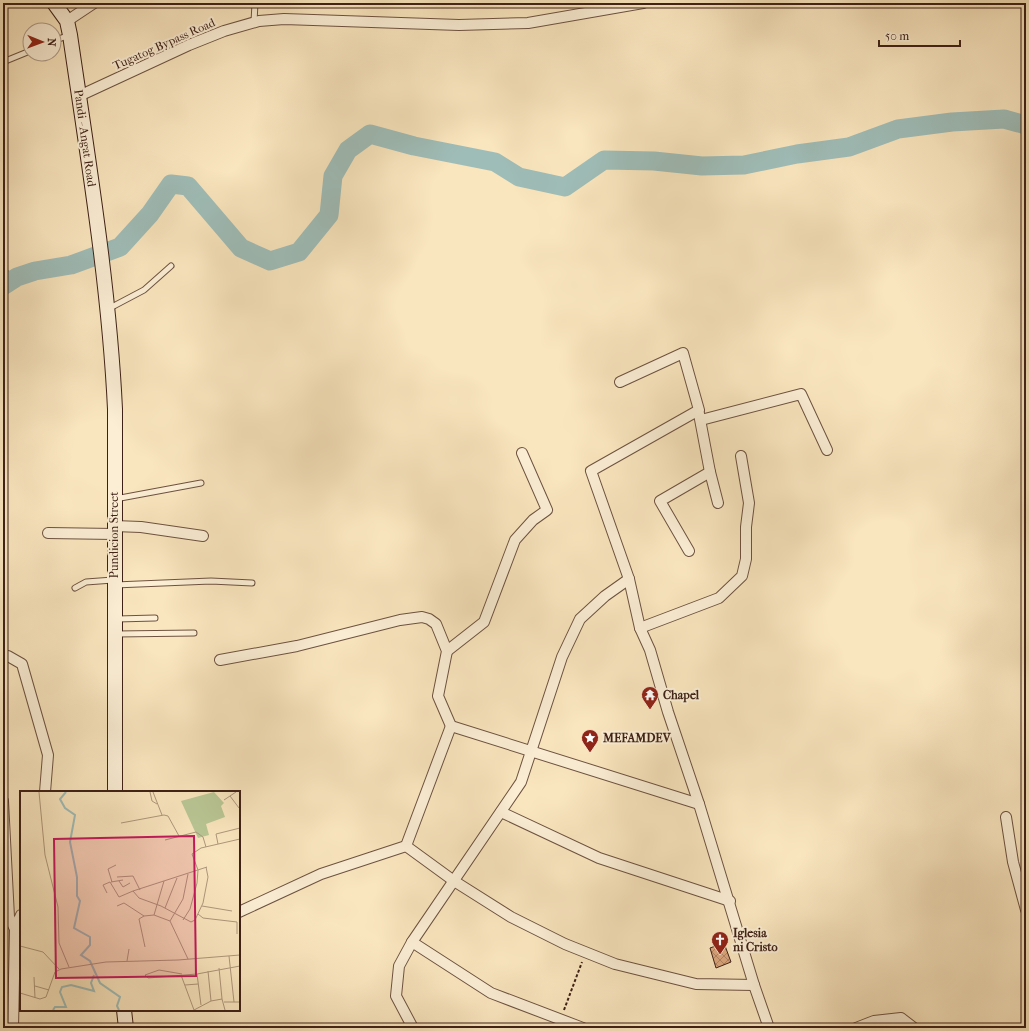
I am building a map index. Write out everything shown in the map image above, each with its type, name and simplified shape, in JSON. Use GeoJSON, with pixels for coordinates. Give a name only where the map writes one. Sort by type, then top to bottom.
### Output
{"type":"FeatureCollection","features":[{"type":"Feature","properties":{"kind":"main road","name":"Pandi - Angat Road"},"geometry":{"type":"LineString","coordinates":[[54,3],[69,28],[97,221],[103,278]]}},
{"type":"Feature","properties":{"kind":"main road","name":"Pundicion Street"},"geometry":{"type":"LineString","coordinates":[[103,278],[115,409],[115,791]]}},
{"type":"Feature","properties":{"kind":"main road"},"geometry":{"type":"LineString","coordinates":[[124,1011],[126,1028]]}},
{"type":"Feature","properties":{"kind":"street"},"geometry":{"type":"LineString","coordinates":[[69,28],[94,3]]}},
{"type":"Feature","properties":{"kind":"street","name":"Tugatog Bypass Road"},"geometry":{"type":"LineString","coordinates":[[79,96],[189,45],[224,31],[254,22],[284,19],[459,25],[528,23],[643,3]]}},
{"type":"Feature","properties":{"kind":"street"},"geometry":{"type":"LineString","coordinates":[[620,382],[683,353],[699,410],[710,472],[718,503]]}},
{"type":"Feature","properties":{"kind":"street"},"geometry":{"type":"LineString","coordinates":[[701,420],[801,394],[827,450]]}},
{"type":"Feature","properties":{"kind":"street"},"geometry":{"type":"LineString","coordinates":[[699,410],[591,471],[629,578],[640,628],[650,650],[668,712],[700,804],[754,985],[769,1028]]}},
{"type":"Feature","properties":{"kind":"street"},"geometry":{"type":"LineString","coordinates":[[447,651],[484,622],[515,540],[533,520],[547,510],[522,454]]}},
{"type":"Feature","properties":{"kind":"street"},"geometry":{"type":"LineString","coordinates":[[640,628],[719,598],[742,576],[746,559],[746,527],[749,502],[742,456]]}},
{"type":"Feature","properties":{"kind":"street"},"geometry":{"type":"LineString","coordinates":[[689,551],[660,501],[710,472]]}},
{"type":"Feature","properties":{"kind":"street"},"geometry":{"type":"LineString","coordinates":[[48,533],[114,530],[141,527],[203,536]]}},
{"type":"Feature","properties":{"kind":"street"},"geometry":{"type":"LineString","coordinates":[[413,1028],[396,996],[399,966],[412,942],[521,782],[562,658],[580,618],[605,596],[629,578]]}},
{"type":"Feature","properties":{"kind":"street"},"geometry":{"type":"LineString","coordinates":[[220,660],[297,646],[400,620],[422,617],[436,624],[447,651],[438,696],[451,726],[406,846]]}},
{"type":"Feature","properties":{"kind":"street"},"geometry":{"type":"LineString","coordinates":[[3,657],[8,656],[22,664],[48,755],[46,791]]}},
{"type":"Feature","properties":{"kind":"street"},"geometry":{"type":"LineString","coordinates":[[451,726],[700,804]]}},
{"type":"Feature","properties":{"kind":"street"},"geometry":{"type":"LineString","coordinates":[[3,801],[6,918],[15,929]]}},
{"type":"Feature","properties":{"kind":"street"},"geometry":{"type":"LineString","coordinates":[[501,812],[599,858],[730,901]]}},
{"type":"Feature","properties":{"kind":"street"},"geometry":{"type":"LineString","coordinates":[[1006,817],[1013,862],[1026,910]]}},
{"type":"Feature","properties":{"kind":"street"},"geometry":{"type":"LineString","coordinates":[[406,846],[454,881],[511,917],[565,944],[615,964],[696,984],[754,985]]}},
{"type":"Feature","properties":{"kind":"street"},"geometry":{"type":"LineString","coordinates":[[240,912],[321,874],[406,846]]}},
{"type":"Feature","properties":{"kind":"street"},"geometry":{"type":"LineString","coordinates":[[13,1028],[15,929],[20,917]]}},
{"type":"Feature","properties":{"kind":"street"},"geometry":{"type":"LineString","coordinates":[[412,942],[491,994],[583,1028]]}},
{"type":"Feature","properties":{"kind":"street"},"geometry":{"type":"LineString","coordinates":[[856,1028],[874,1021],[900,1018],[914,1028]]}},
{"type":"Feature","properties":{"kind":"lane"},"geometry":{"type":"LineString","coordinates":[[254,22],[255,3]]}},
{"type":"Feature","properties":{"kind":"lane"},"geometry":{"type":"LineString","coordinates":[[62,34],[69,28]]}},
{"type":"Feature","properties":{"kind":"lane"},"geometry":{"type":"LineString","coordinates":[[3,62],[22,54]]}},
{"type":"Feature","properties":{"kind":"lane"},"geometry":{"type":"LineString","coordinates":[[107,309],[144,290],[171,266]]}},
{"type":"Feature","properties":{"kind":"lane"},"geometry":{"type":"LineString","coordinates":[[114,499],[201,483]]}},
{"type":"Feature","properties":{"kind":"lane"},"geometry":{"type":"LineString","coordinates":[[75,588],[86,582],[211,581],[252,583]]}},
{"type":"Feature","properties":{"kind":"lane"},"geometry":{"type":"LineString","coordinates":[[114,619],[155,618]]}},
{"type":"Feature","properties":{"kind":"lane"},"geometry":{"type":"LineString","coordinates":[[114,634],[194,633]]}},
{"type":"Feature","properties":{"kind":"path"},"geometry":{"type":"LineString","coordinates":[[560,1020],[586,952]]}},
{"type":"Feature","properties":{"kind":"building","name":"Iglesia ni Cristo"},"geometry":{"type":"Polygon","coordinates":[[[724,943],[731,962],[716,968],[710,948],[724,943]]]}},
{"type":"Feature","properties":{"kind":"waterway"},"geometry":{"type":"LineString","coordinates":[[3,286],[17,277],[35,271],[71,265],[120,247],[150,214],[171,184],[188,186],[241,248],[270,261],[299,252],[329,215],[333,176],[348,150],[370,134],[414,146],[495,162],[519,177],[565,187],[604,160],[654,161],[702,166],[744,165],[797,154],[849,147],[898,129],[952,122],[1004,119],[1026,125]]}},
{"type":"Feature","properties":{"kind":"waterway"},"geometry":{"type":"LineString","coordinates":[[3,269],[17,277]]}},
{"type":"Feature","properties":{"kind":"place","name":"Chapel"},"geometry":{"type":"Point","coordinates":[650,710]}},
{"type":"Feature","properties":{"kind":"place","name":"MEFAMDEV"},"geometry":{"type":"Point","coordinates":[590,753]}},
{"type":"Feature","properties":{"kind":"place","name":"Iglesia ni Cristo"},"geometry":{"type":"Point","coordinates":[720,955]}}]}
